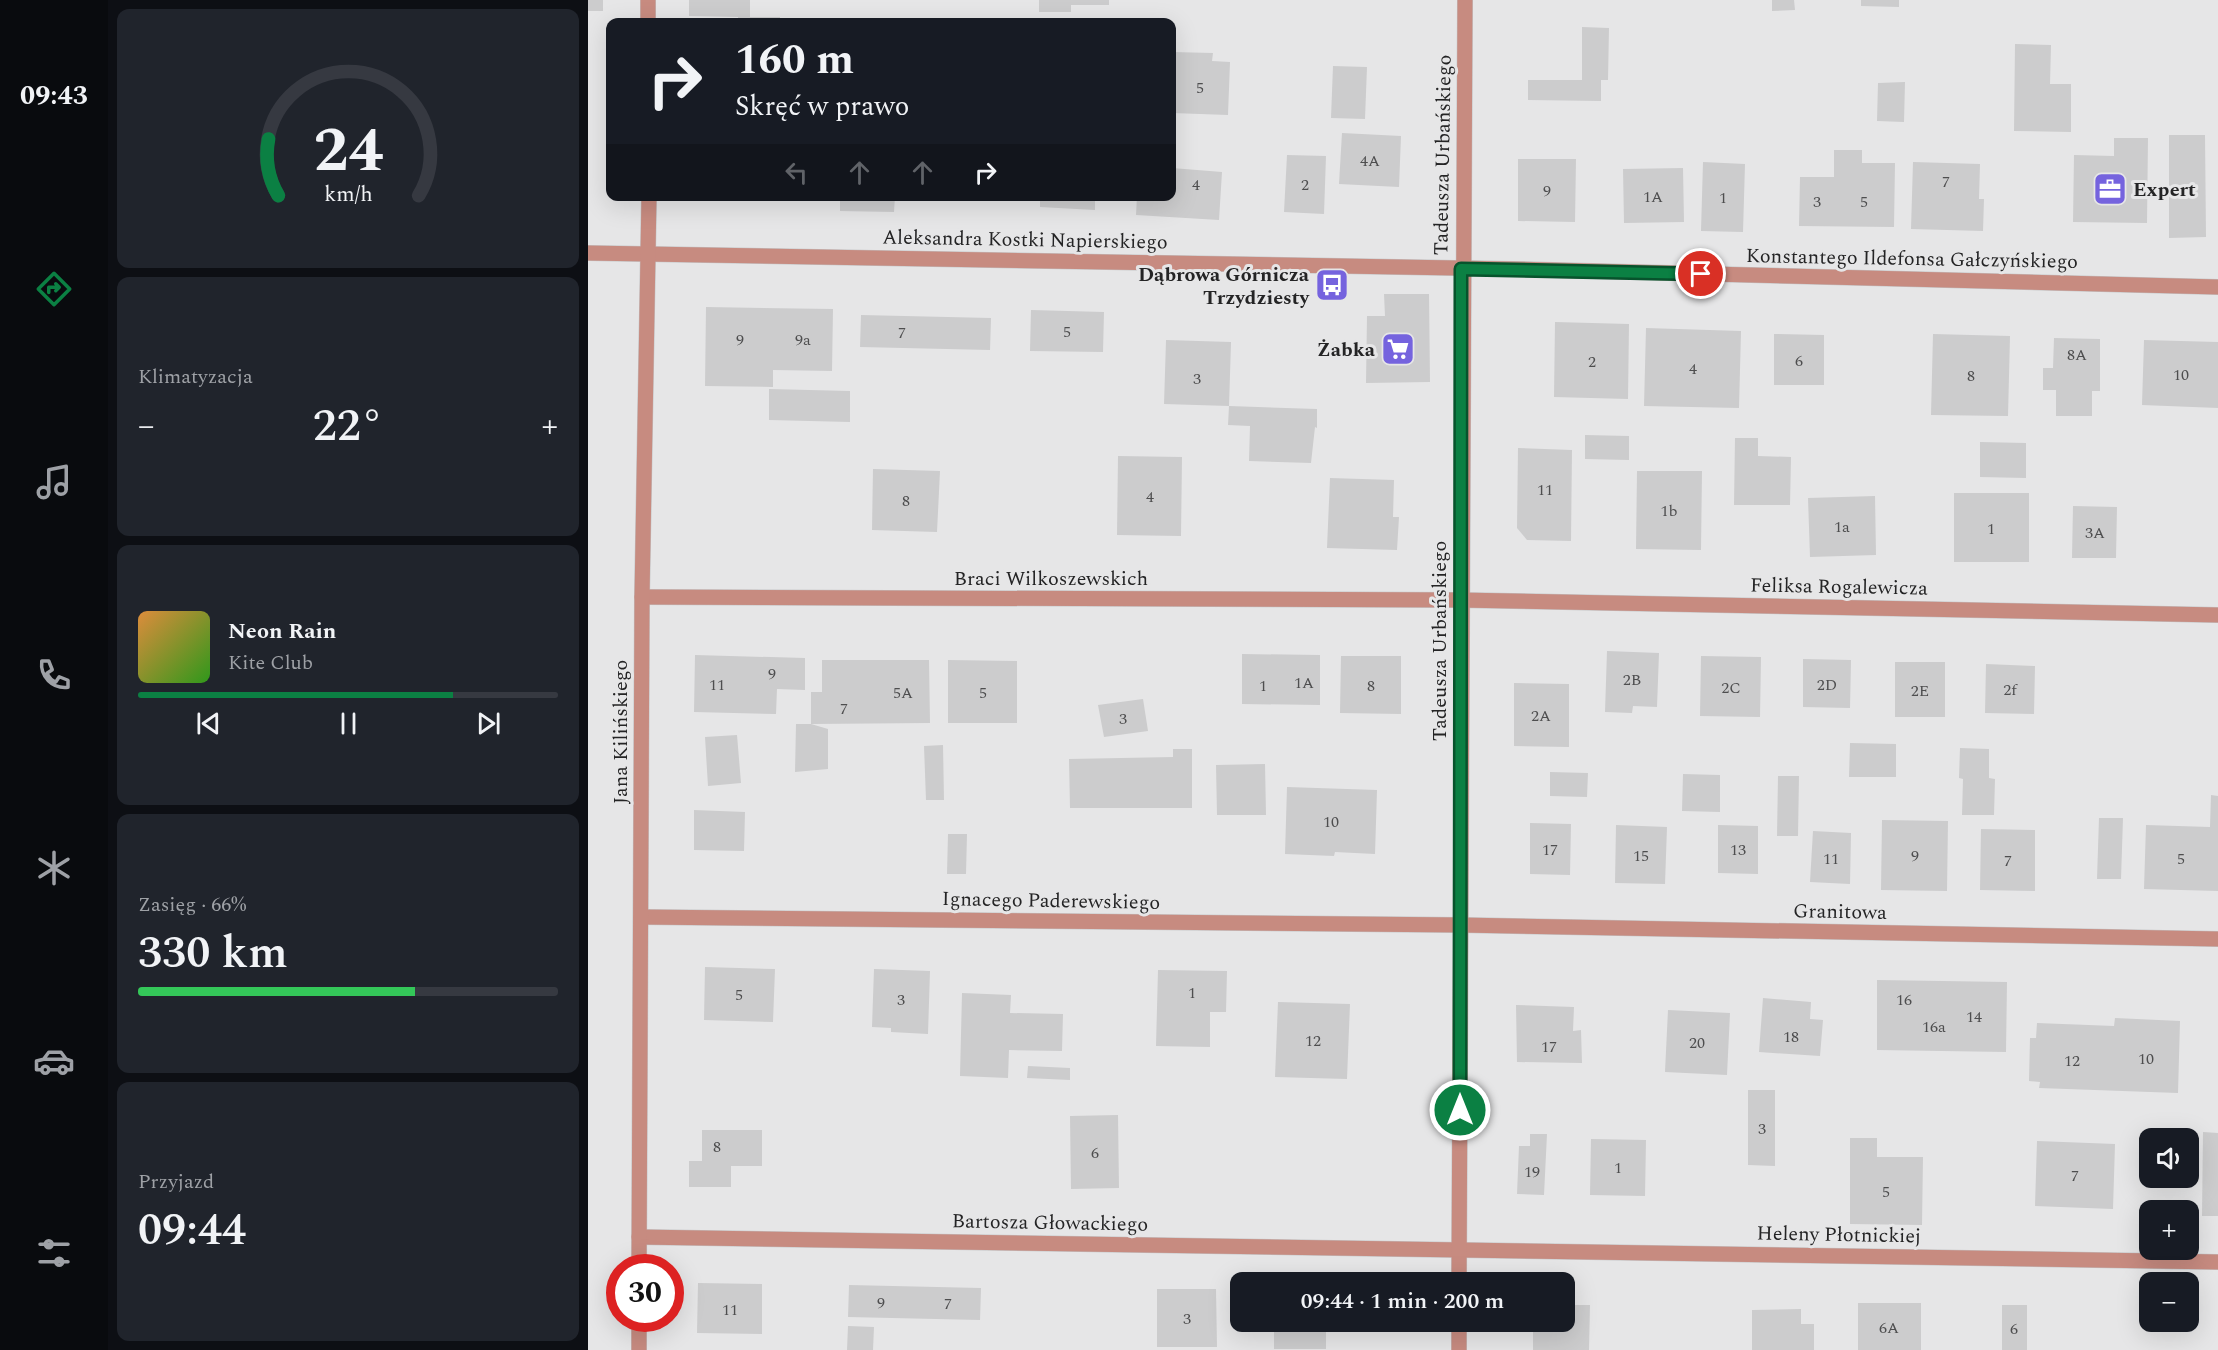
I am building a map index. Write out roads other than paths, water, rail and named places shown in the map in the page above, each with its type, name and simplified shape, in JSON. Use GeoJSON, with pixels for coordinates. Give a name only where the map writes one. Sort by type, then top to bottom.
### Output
{"type":"FeatureCollection","features":[{"type":"Feature","properties":{"kind":"street"},"geometry":{"type":"LineString","coordinates":[[648,0],[648,18]]}},
{"type":"Feature","properties":{"kind":"street","name":"Tadeusza Urbańskiego"},"geometry":{"type":"LineString","coordinates":[[1459,1272],[1461,925],[1459,600],[1465,0]]}},
{"type":"Feature","properties":{"kind":"street","name":"Jana Kilińskiego"},"geometry":{"type":"LineString","coordinates":[[639,1254],[642,597],[649,201]]}},
{"type":"Feature","properties":{"kind":"street","name":"Aleksandra Kostki Napierskiego"},"geometry":{"type":"LineString","coordinates":[[588,253],[1461,269]]}},
{"type":"Feature","properties":{"kind":"street","name":"Konstantego Ildefonsa Gałczyńskiego"},"geometry":{"type":"LineString","coordinates":[[1461,269],[2218,287]]}},
{"type":"Feature","properties":{"kind":"street","name":"Braci Wilkoszewskich"},"geometry":{"type":"LineString","coordinates":[[642,597],[1459,600]]}},
{"type":"Feature","properties":{"kind":"street","name":"Feliksa Rogalewicza"},"geometry":{"type":"LineString","coordinates":[[1459,600],[2218,615]]}},
{"type":"Feature","properties":{"kind":"street","name":"Ignacego Paderewskiego"},"geometry":{"type":"LineString","coordinates":[[641,917],[1461,925]]}},
{"type":"Feature","properties":{"kind":"street","name":"Granitowa"},"geometry":{"type":"LineString","coordinates":[[1461,925],[2218,939]]}},
{"type":"Feature","properties":{"kind":"street","name":"Bartosza Głowackiego"},"geometry":{"type":"LineString","coordinates":[[639,1237],[1459,1249]]}},
{"type":"Feature","properties":{"kind":"street","name":"Heleny Płotnickiej"},"geometry":{"type":"LineString","coordinates":[[1459,1249],[2218,1262]]}},
{"type":"Feature","properties":{"kind":"street"},"geometry":{"type":"LineString","coordinates":[[639,1332],[639,1350]]}},
{"type":"Feature","properties":{"kind":"street"},"geometry":{"type":"LineString","coordinates":[[1459,1332],[1459,1350]]}},
{"type":"Feature","properties":{"kind":"place","name":"Expert"},"geometry":{"type":"Point","coordinates":[2110,189]}},
{"type":"Feature","properties":{"kind":"place","name":"Dąbrowa Górnicza Trzydziesty"},"geometry":{"type":"Point","coordinates":[1332,285]}},
{"type":"Feature","properties":{"kind":"place","name":"Żabka"},"geometry":{"type":"Point","coordinates":[1398,349]}}]}
